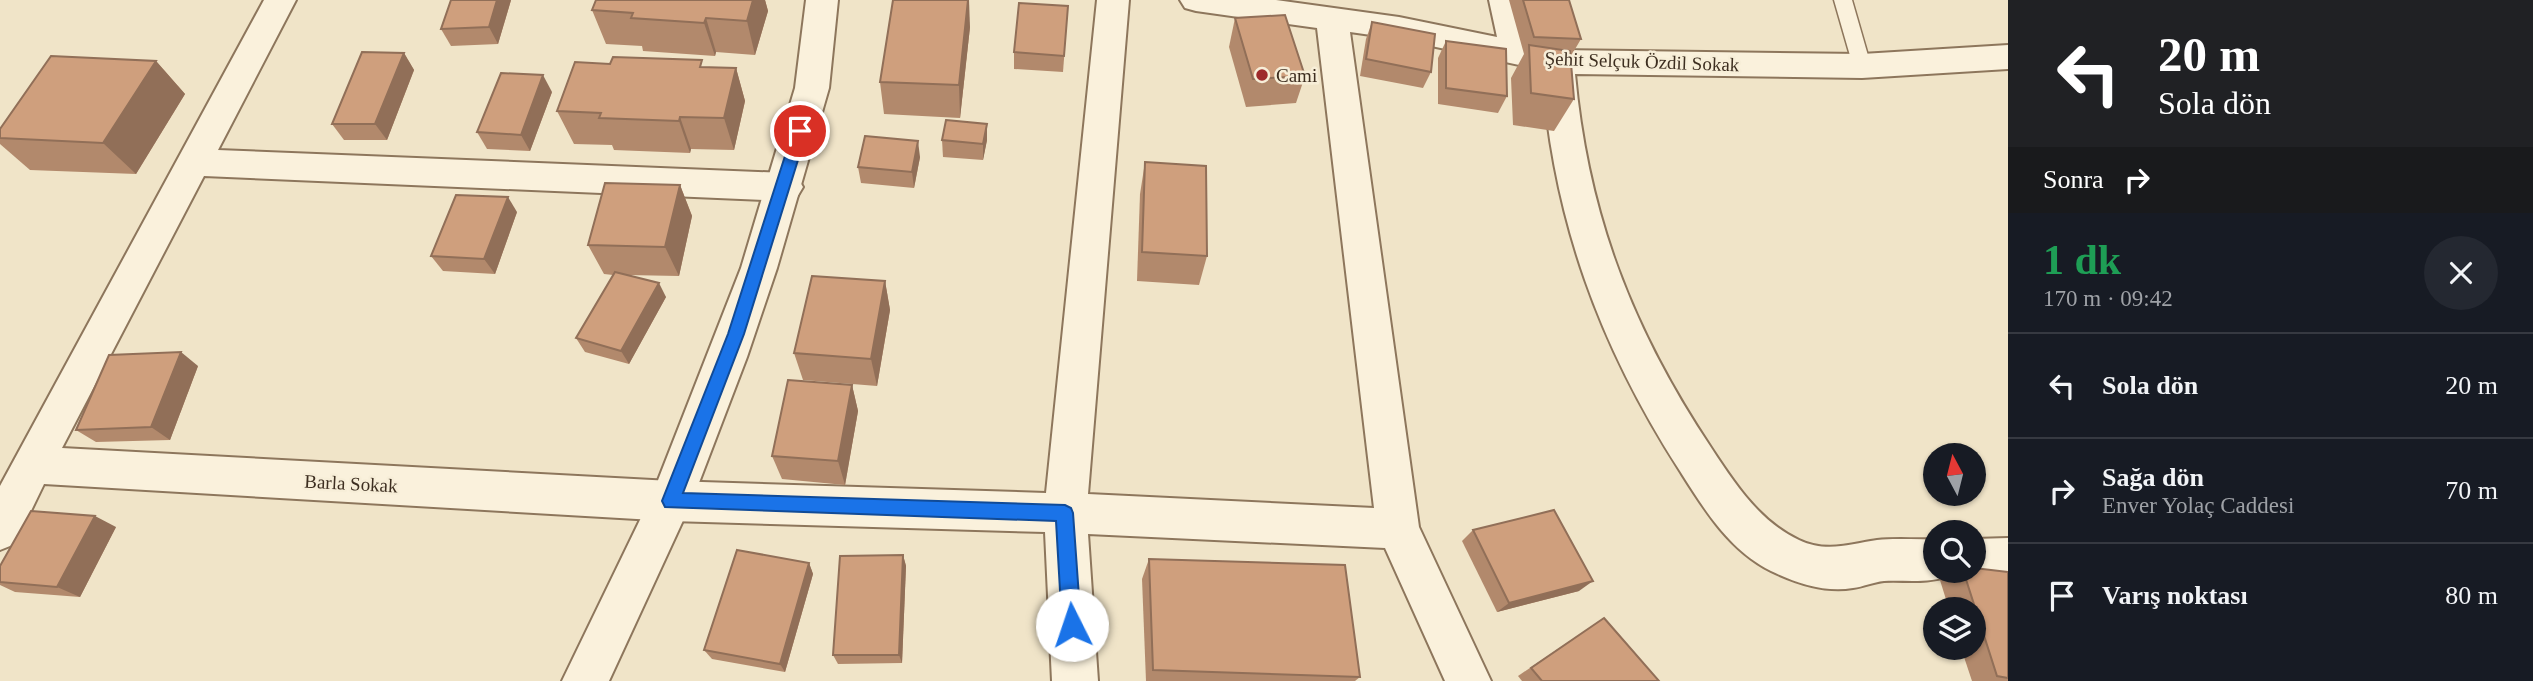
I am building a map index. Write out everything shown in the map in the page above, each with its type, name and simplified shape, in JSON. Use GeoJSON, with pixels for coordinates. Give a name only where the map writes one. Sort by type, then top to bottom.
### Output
{"type":"FeatureCollection","features":[{"type":"Feature","properties":{"kind":"street"},"geometry":{"type":"LineString","coordinates":[[0,530],[280,0]]}},
{"type":"Feature","properties":{"kind":"street"},"geometry":{"type":"LineString","coordinates":[[585,681],[671,501],[728,357],[785,187],[812,88],[822,0]]}},
{"type":"Feature","properties":{"kind":"street"},"geometry":{"type":"LineString","coordinates":[[1075,681],[1065,513],[1113,0]]}},
{"type":"Feature","properties":{"kind":"street","name":"Şehit Selçuk Özdil Sokak"},"geometry":{"type":"LineString","coordinates":[[1196,0],[1399,28],[1558,62],[1862,66],[2008,57]]}},
{"type":"Feature","properties":{"kind":"street"},"geometry":{"type":"LineString","coordinates":[[1504,0],[1517,54]]}},
{"type":"Feature","properties":{"kind":"street"},"geometry":{"type":"LineString","coordinates":[[1332,19],[1398,528],[1468,681]]}},
{"type":"Feature","properties":{"kind":"street"},"geometry":{"type":"LineString","coordinates":[[1558,62],[1565,148],[1575,195],[1609,298],[1672,428],[1737,521],[1768,546],[1809,564],[1833,568],[1875,561],[1923,560]]}},
{"type":"Feature","properties":{"kind":"street"},"geometry":{"type":"LineString","coordinates":[[193,162],[785,187]]}},
{"type":"Feature","properties":{"kind":"street","name":"Barla Sokak"},"geometry":{"type":"LineString","coordinates":[[32,465],[671,501],[1065,513],[1398,528]]}},
{"type":"Feature","properties":{"kind":"street"},"geometry":{"type":"LineString","coordinates":[[1986,560],[2008,559]]}},
{"type":"Feature","properties":{"kind":"lane"},"geometry":{"type":"LineString","coordinates":[[1843,0],[1862,66]]}},
{"type":"Feature","properties":{"kind":"building"},"geometry":{"type":"Polygon","coordinates":[[[451,0],[497,0],[489,27],[441,29],[451,0]]]}},
{"type":"Feature","properties":{"kind":"building"},"geometry":{"type":"Polygon","coordinates":[[[596,0],[753,0],[747,21],[706,18],[704,23],[631,18],[633,13],[592,10],[596,0]]]}},
{"type":"Feature","properties":{"kind":"building"},"geometry":{"type":"Polygon","coordinates":[[[893,0],[968,0],[959,85],[880,82],[893,0]]]}},
{"type":"Feature","properties":{"kind":"building"},"geometry":{"type":"Polygon","coordinates":[[[1523,0],[1569,0],[1581,39],[1534,37],[1523,0]]]}},
{"type":"Feature","properties":{"kind":"building"},"geometry":{"type":"Polygon","coordinates":[[[1019,3],[1068,6],[1064,56],[1014,52],[1019,3]]]}},
{"type":"Feature","properties":{"kind":"building"},"geometry":{"type":"Polygon","coordinates":[[[1285,15],[1305,76],[1253,79],[1235,18],[1285,15]]]}},
{"type":"Feature","properties":{"kind":"building"},"geometry":{"type":"Polygon","coordinates":[[[1372,22],[1435,34],[1431,72],[1366,59],[1372,22]]]}},
{"type":"Feature","properties":{"kind":"building"},"geometry":{"type":"Polygon","coordinates":[[[1446,41],[1506,49],[1507,96],[1446,88],[1446,41]]]}},
{"type":"Feature","properties":{"kind":"building"},"geometry":{"type":"Polygon","coordinates":[[[1529,45],[1570,51],[1574,99],[1531,93],[1529,45]]]}},
{"type":"Feature","properties":{"kind":"building"},"geometry":{"type":"Polygon","coordinates":[[[362,52],[404,53],[375,124],[332,124],[362,52]]]}},
{"type":"Feature","properties":{"kind":"building"},"geometry":{"type":"Polygon","coordinates":[[[51,56],[156,61],[103,143],[0,138],[0,129],[51,56]]]}},
{"type":"Feature","properties":{"kind":"building"},"geometry":{"type":"Polygon","coordinates":[[[613,57],[702,60],[700,67],[736,68],[724,118],[680,117],[679,121],[599,118],[601,113],[557,111],[575,62],[610,64],[613,57]]]}},
{"type":"Feature","properties":{"kind":"building"},"geometry":{"type":"Polygon","coordinates":[[[501,73],[543,75],[521,135],[477,132],[501,73]]]}},
{"type":"Feature","properties":{"kind":"building"},"geometry":{"type":"Polygon","coordinates":[[[946,120],[987,124],[983,144],[942,140],[946,120]]]}},
{"type":"Feature","properties":{"kind":"building"},"geometry":{"type":"Polygon","coordinates":[[[865,136],[918,141],[912,172],[858,167],[865,136]]]}},
{"type":"Feature","properties":{"kind":"building"},"geometry":{"type":"Polygon","coordinates":[[[1145,162],[1206,166],[1207,256],[1142,252],[1145,162]]]}},
{"type":"Feature","properties":{"kind":"building"},"geometry":{"type":"Polygon","coordinates":[[[605,183],[680,185],[665,247],[588,245],[605,183]]]}},
{"type":"Feature","properties":{"kind":"building"},"geometry":{"type":"Polygon","coordinates":[[[456,195],[508,197],[484,259],[431,256],[456,195]]]}},
{"type":"Feature","properties":{"kind":"building"},"geometry":{"type":"Polygon","coordinates":[[[615,272],[659,283],[621,351],[576,338],[615,272]]]}},
{"type":"Feature","properties":{"kind":"building"},"geometry":{"type":"Polygon","coordinates":[[[812,276],[885,281],[871,359],[794,353],[812,276]]]}},
{"type":"Feature","properties":{"kind":"building"},"geometry":{"type":"Polygon","coordinates":[[[181,352],[151,427],[76,430],[109,355],[181,352]]]}},
{"type":"Feature","properties":{"kind":"building"},"geometry":{"type":"Polygon","coordinates":[[[788,380],[852,385],[838,461],[772,456],[788,380]]]}},
{"type":"Feature","properties":{"kind":"building"},"geometry":{"type":"Polygon","coordinates":[[[1554,510],[1593,581],[1509,603],[1473,530],[1554,510]]]}},
{"type":"Feature","properties":{"kind":"building"},"geometry":{"type":"Polygon","coordinates":[[[31,511],[95,516],[57,587],[0,582],[0,566],[31,511]]]}},
{"type":"Feature","properties":{"kind":"building"},"geometry":{"type":"Polygon","coordinates":[[[737,550],[809,563],[780,664],[704,650],[737,550]]]}},
{"type":"Feature","properties":{"kind":"building"},"geometry":{"type":"Polygon","coordinates":[[[903,555],[899,655],[833,655],[840,556],[903,555]]]}},
{"type":"Feature","properties":{"kind":"building"},"geometry":{"type":"Polygon","coordinates":[[[1149,559],[1345,565],[1360,677],[1153,670],[1149,559]]]}},
{"type":"Feature","properties":{"kind":"building"},"geometry":{"type":"Polygon","coordinates":[[[1986,569],[2008,572],[2008,678],[1997,676],[1986,642],[1986,597],[1972,597],[1967,583],[1986,583],[1986,569]]]}},
{"type":"Feature","properties":{"kind":"building"},"geometry":{"type":"Polygon","coordinates":[[[1604,618],[1659,681],[1542,681],[1531,668],[1604,618]]]}},
{"type":"Feature","properties":{"kind":"place","name":"Cami"},"geometry":{"type":"Point","coordinates":[1262,75]}},
{"type":"Feature","properties":{"kind":"route"},"geometry":{"type":"LineString","coordinates":[[800,131],[760,268],[671,501],[1065,513],[1072,625]]}}]}
